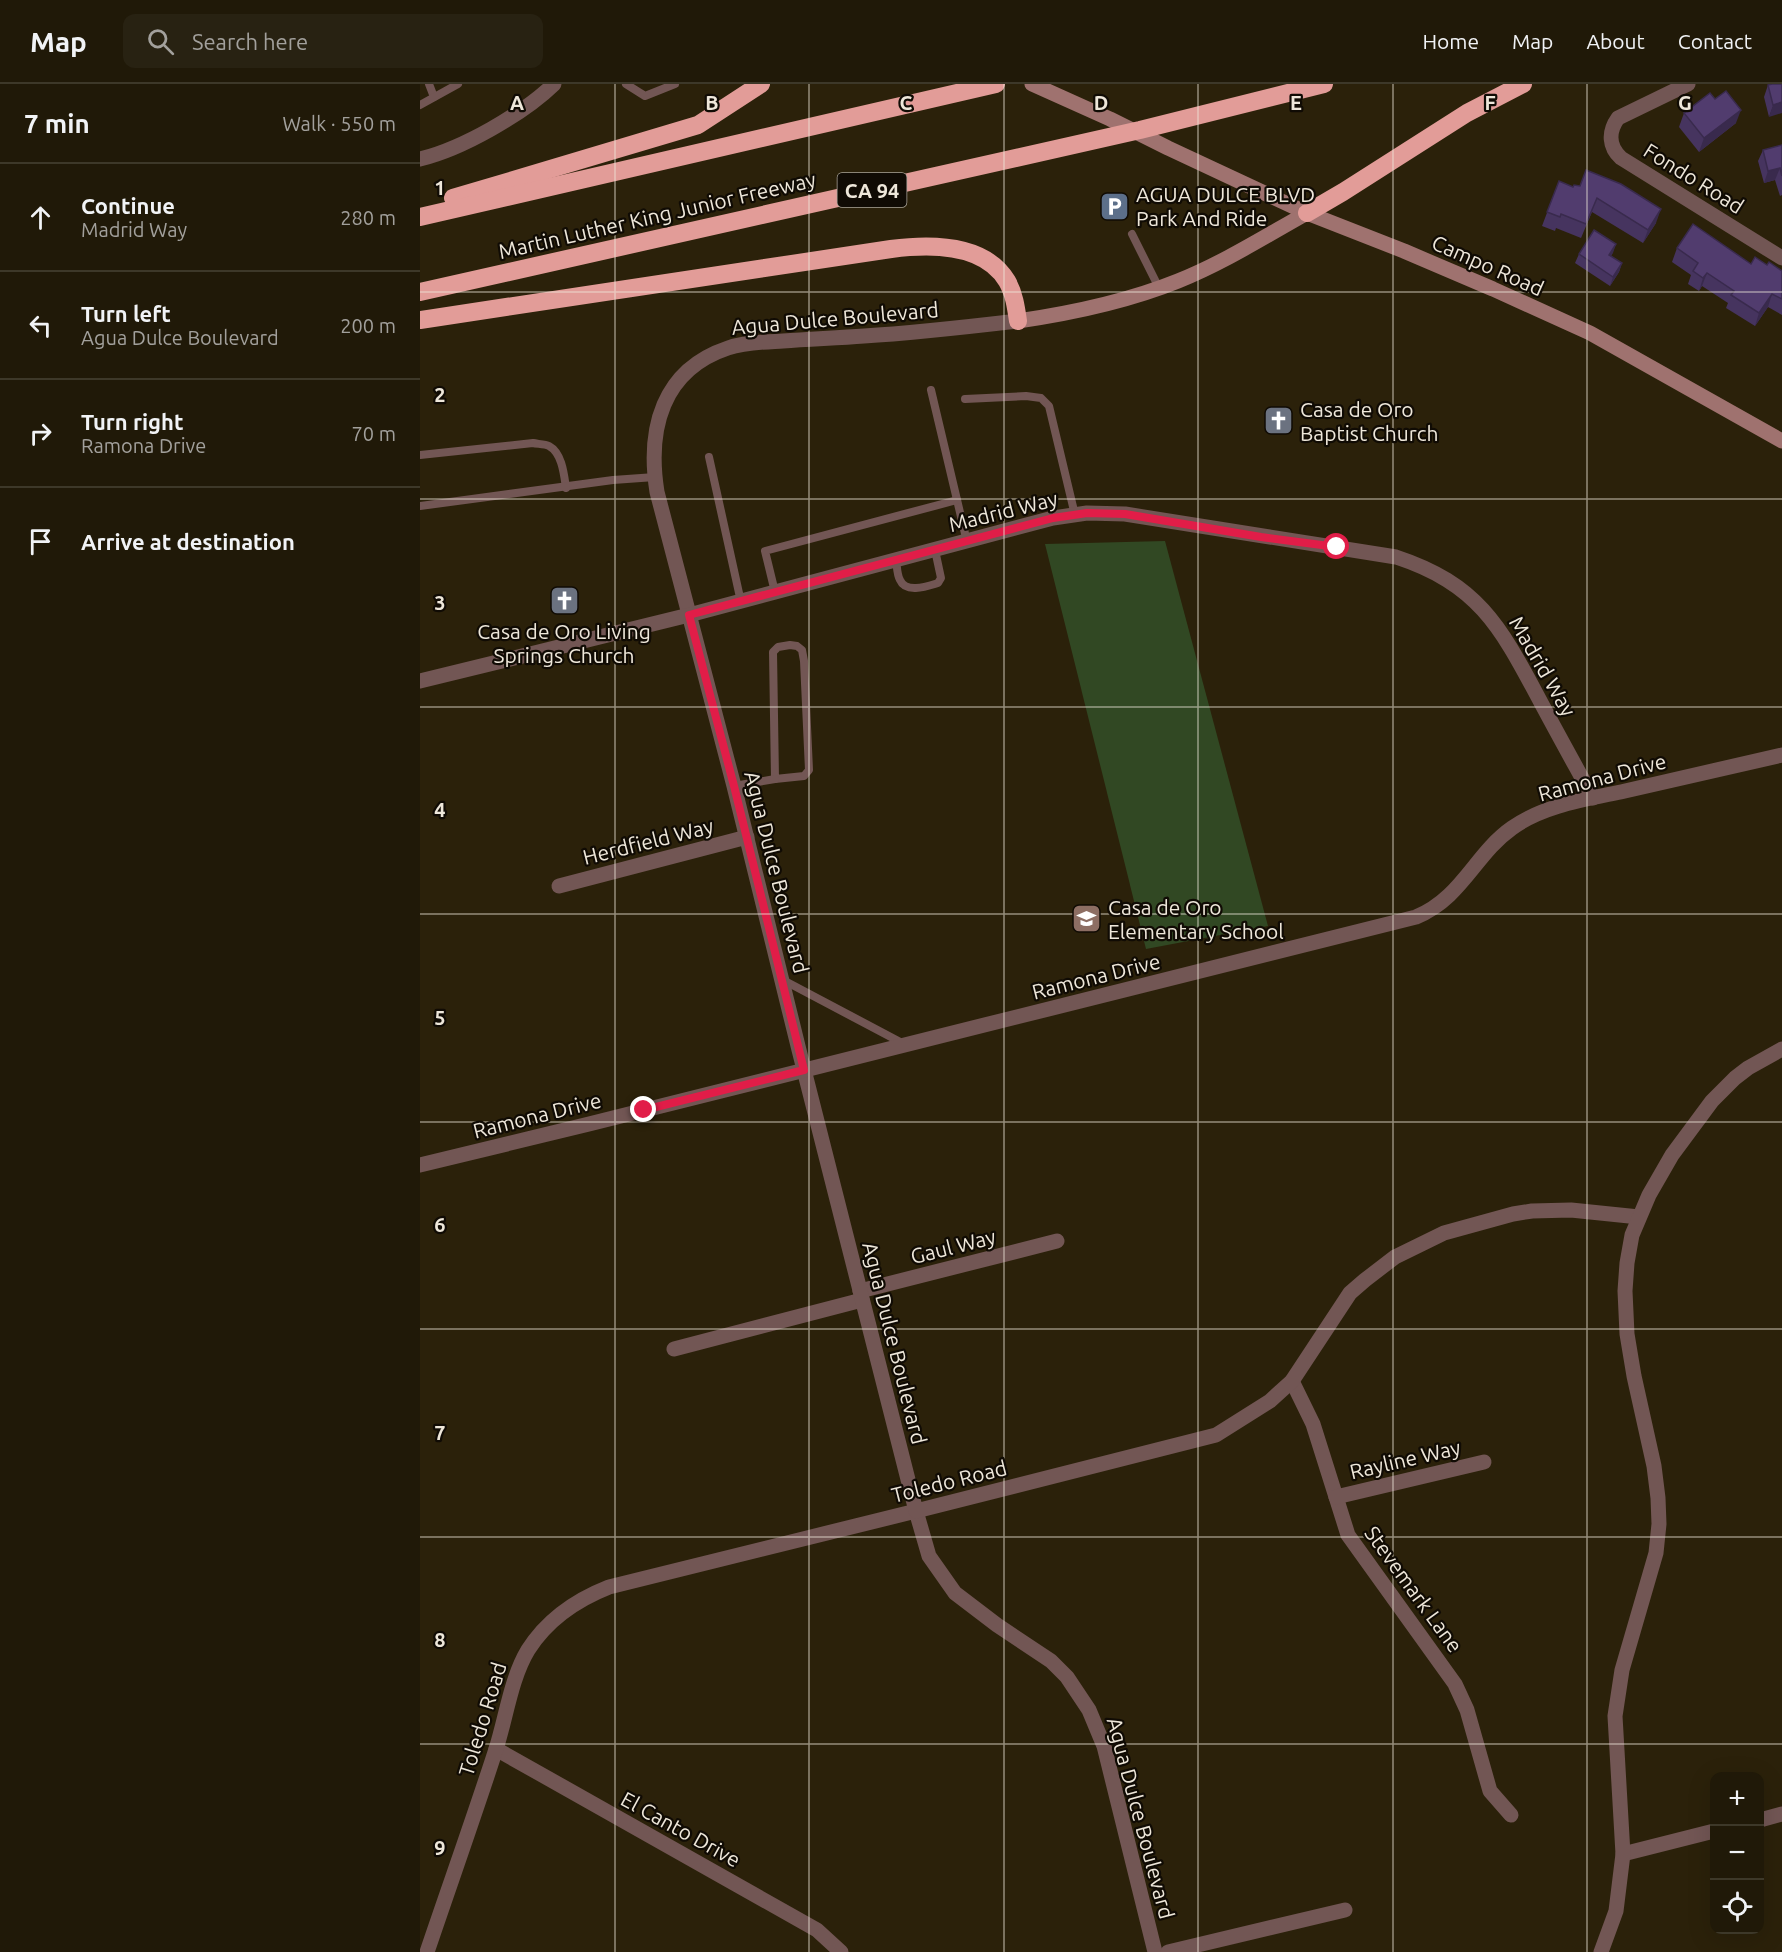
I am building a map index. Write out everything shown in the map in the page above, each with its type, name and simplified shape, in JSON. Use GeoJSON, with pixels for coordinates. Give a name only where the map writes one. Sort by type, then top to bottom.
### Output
{"type":"FeatureCollection","features":[{"type":"Feature","properties":{"kind":"highway"},"geometry":{"type":"LineString","coordinates":[[420,207],[698,124],[761,84]]}},
{"type":"Feature","properties":{"kind":"highway"},"geometry":{"type":"LineString","coordinates":[[420,217],[996,84]]}},
{"type":"Feature","properties":{"kind":"highway","name":"Martin Luther King Junior Freeway"},"geometry":{"type":"LineString","coordinates":[[420,292],[1129,132],[1324,84]]}},
{"type":"Feature","properties":{"kind":"highway"},"geometry":{"type":"LineString","coordinates":[[1307,213],[1467,114],[1523,84]]}},
{"type":"Feature","properties":{"kind":"highway"},"geometry":{"type":"LineString","coordinates":[[420,320],[879,250],[930,246],[964,251],[993,266],[1007,282],[1016,302],[1018,321]]}},
{"type":"Feature","properties":{"kind":"main road","name":"Campo Road"},"geometry":{"type":"LineString","coordinates":[[1032,84],[1307,213],[1404,251],[1590,333],[1782,441]]}},
{"type":"Feature","properties":{"kind":"main road","name":"Agua Dulce Boulevard"},"geometry":{"type":"LineString","coordinates":[[1018,321],[1083,311],[1159,288],[1224,259],[1307,213]]}},
{"type":"Feature","properties":{"kind":"street","name":"Fondo Road"},"geometry":{"type":"LineString","coordinates":[[1688,84],[1618,118],[1612,130],[1611,143],[1622,158],[1782,258]]}},
{"type":"Feature","properties":{"kind":"street"},"geometry":{"type":"LineString","coordinates":[[420,159],[468,142],[539,99],[546,87]]}},
{"type":"Feature","properties":{"kind":"street","name":"Agua Dulce Boulevard"},"geometry":{"type":"LineString","coordinates":[[1018,321],[903,333],[759,342],[729,347],[699,362],[674,387],[659,417],[653,461],[689,615],[929,1556],[955,1593],[997,1625],[1051,1661],[1066,1677],[1089,1710],[1104,1746],[1155,1952]]}},
{"type":"Feature","properties":{"kind":"street","name":"Madrid Way"},"geometry":{"type":"LineString","coordinates":[[420,681],[741,602],[1053,518],[1087,513],[1125,514],[1378,554],[1405,560],[1430,570],[1476,601],[1500,629],[1593,798]]}},
{"type":"Feature","properties":{"kind":"street","name":"Ramona Drive"},"geometry":{"type":"LineString","coordinates":[[420,1165],[1416,917],[1449,896],[1512,828],[1528,819],[1553,808],[1782,754]]}},
{"type":"Feature","properties":{"kind":"street","name":"Herdfield Way"},"geometry":{"type":"LineString","coordinates":[[559,886],[747,837]]}},
{"type":"Feature","properties":{"kind":"street"},"geometry":{"type":"LineString","coordinates":[[1602,1952],[1616,1911],[1623,1854],[1615,1716],[1622,1670],[1656,1553],[1659,1524],[1659,1498],[1654,1466],[1627,1334],[1625,1292],[1632,1235],[1672,1155],[1712,1101],[1748,1068],[1782,1049]]}},
{"type":"Feature","properties":{"kind":"street","name":"Toledo Road"},"geometry":{"type":"LineString","coordinates":[[428,1952],[496,1749],[520,1664],[540,1634],[578,1601],[625,1582],[1216,1435],[1270,1401],[1292,1381],[1350,1293],[1380,1268],[1427,1240],[1461,1228],[1532,1211],[1571,1210],[1639,1217]]}},
{"type":"Feature","properties":{"kind":"street","name":"Gaul Way"},"geometry":{"type":"LineString","coordinates":[[674,1349],[1057,1241]]}},
{"type":"Feature","properties":{"kind":"street","name":"Stevemark Lane"},"geometry":{"type":"LineString","coordinates":[[1292,1381],[1313,1424],[1348,1535],[1455,1684],[1467,1710],[1490,1791],[1511,1815]]}},
{"type":"Feature","properties":{"kind":"street","name":"Rayline Way"},"geometry":{"type":"LineString","coordinates":[[1336,1497],[1484,1462]]}},
{"type":"Feature","properties":{"kind":"street","name":"El Canto Drive"},"geometry":{"type":"LineString","coordinates":[[496,1749],[817,1929],[841,1952]]}},
{"type":"Feature","properties":{"kind":"street"},"geometry":{"type":"LineString","coordinates":[[1764,1819],[1782,1814]]}},
{"type":"Feature","properties":{"kind":"street"},"geometry":{"type":"LineString","coordinates":[[1623,1854],[1710,1832]]}},
{"type":"Feature","properties":{"kind":"street"},"geometry":{"type":"LineString","coordinates":[[1168,1952],[1345,1910]]}},
{"type":"Feature","properties":{"kind":"lane"},"geometry":{"type":"LineString","coordinates":[[429,84],[434,97]]}},
{"type":"Feature","properties":{"kind":"lane"},"geometry":{"type":"LineString","coordinates":[[420,105],[458,84]]}},
{"type":"Feature","properties":{"kind":"lane"},"geometry":{"type":"LineString","coordinates":[[626,84],[645,96],[675,84]]}},
{"type":"Feature","properties":{"kind":"lane"},"geometry":{"type":"LineString","coordinates":[[1132,234],[1159,288]]}},
{"type":"Feature","properties":{"kind":"lane"},"geometry":{"type":"LineString","coordinates":[[931,390],[967,542]]}},
{"type":"Feature","properties":{"kind":"lane"},"geometry":{"type":"LineString","coordinates":[[965,399],[1026,396],[1041,398],[1049,406],[1075,515]]}},
{"type":"Feature","properties":{"kind":"lane"},"geometry":{"type":"LineString","coordinates":[[420,455],[533,443],[549,446],[559,457],[566,488]]}},
{"type":"Feature","properties":{"kind":"lane"},"geometry":{"type":"LineString","coordinates":[[709,457],[741,602]]}},
{"type":"Feature","properties":{"kind":"lane"},"geometry":{"type":"LineString","coordinates":[[420,506],[613,480],[655,477]]}},
{"type":"Feature","properties":{"kind":"lane"},"geometry":{"type":"LineString","coordinates":[[775,592],[765,551],[957,500]]}},
{"type":"Feature","properties":{"kind":"lane"},"geometry":{"type":"LineString","coordinates":[[896,560],[900,580],[905,586],[912,588],[931,585],[938,583],[941,578],[935,550]]}},
{"type":"Feature","properties":{"kind":"lane"},"geometry":{"type":"LineString","coordinates":[[734,786],[804,776],[809,770],[804,661],[802,650],[790,645],[778,647],[773,652],[775,779]]}},
{"type":"Feature","properties":{"kind":"lane"},"geometry":{"type":"LineString","coordinates":[[783,980],[907,1045]]}},
{"type":"Feature","properties":{"kind":"green space"},"geometry":{"type":"Polygon","coordinates":[[[1165,541],[1268,926],[1146,949],[1045,544],[1165,541]]]}},
{"type":"Feature","properties":{"kind":"building"},"geometry":{"type":"Polygon","coordinates":[[[1782,84],[1782,102],[1773,105],[1768,85],[1782,84]]]}},
{"type":"Feature","properties":{"kind":"building"},"geometry":{"type":"Polygon","coordinates":[[[1726,91],[1741,110],[1704,138],[1684,113],[1710,93],[1715,99],[1726,91]]]}},
{"type":"Feature","properties":{"kind":"building"},"geometry":{"type":"Polygon","coordinates":[[[1782,145],[1782,176],[1780,168],[1768,171],[1763,150],[1782,145]]]}},
{"type":"Feature","properties":{"kind":"building"},"geometry":{"type":"Polygon","coordinates":[[[1586,170],[1621,184],[1661,209],[1648,230],[1597,198],[1586,224],[1561,214],[1560,217],[1547,212],[1559,181],[1573,187],[1574,185],[1580,186],[1586,170]]]}},
{"type":"Feature","properties":{"kind":"building"},"geometry":{"type":"Polygon","coordinates":[[[1693,224],[1751,264],[1755,257],[1767,265],[1769,262],[1782,271],[1782,299],[1772,294],[1759,313],[1731,295],[1734,291],[1707,273],[1703,278],[1693,271],[1698,263],[1677,248],[1693,224]]]}},
{"type":"Feature","properties":{"kind":"building"},"geometry":{"type":"Polygon","coordinates":[[[1594,230],[1616,244],[1609,255],[1622,263],[1613,277],[1579,254],[1594,230]]]}},
{"type":"Feature","properties":{"kind":"place","name":"AGUA DULCE BLVD Park And Ride"},"geometry":{"type":"Point","coordinates":[1115,206]}},
{"type":"Feature","properties":{"kind":"place","name":"Casa de Oro Baptist Church"},"geometry":{"type":"Point","coordinates":[1279,421]}},
{"type":"Feature","properties":{"kind":"place","name":"Casa de Oro Living Springs Church"},"geometry":{"type":"Point","coordinates":[564,600]}},
{"type":"Feature","properties":{"kind":"place","name":"Casa de Oro Elementary School"},"geometry":{"type":"Point","coordinates":[1087,919]}},
{"type":"Feature","properties":{"kind":"route"},"geometry":{"type":"LineString","coordinates":[[644,1110],[804,1070],[689,615],[1053,518],[1087,513],[1125,514],[1261,537],[1337,547]]}}]}
